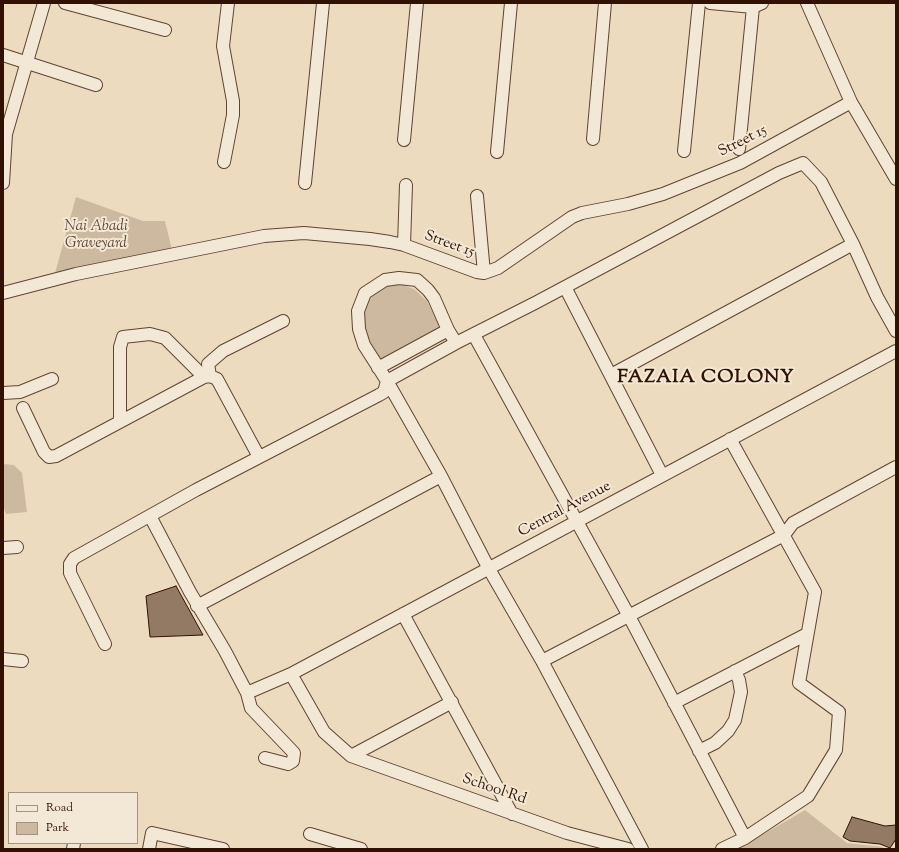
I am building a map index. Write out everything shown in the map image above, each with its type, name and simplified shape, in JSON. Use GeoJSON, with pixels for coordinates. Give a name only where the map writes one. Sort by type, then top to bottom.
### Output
{"type":"FeatureCollection","features":[{"type":"Feature","properties":{"kind":"street"},"geometry":{"type":"LineString","coordinates":[[3,183],[4,134],[8,105],[27,62],[44,3]]}},
{"type":"Feature","properties":{"kind":"street"},"geometry":{"type":"LineString","coordinates":[[66,3],[165,30]]}},
{"type":"Feature","properties":{"kind":"street"},"geometry":{"type":"LineString","coordinates":[[224,162],[233,115],[233,102],[224,46],[228,3]]}},
{"type":"Feature","properties":{"kind":"street"},"geometry":{"type":"LineString","coordinates":[[305,183],[323,3]]}},
{"type":"Feature","properties":{"kind":"street"},"geometry":{"type":"LineString","coordinates":[[404,140],[417,3]]}},
{"type":"Feature","properties":{"kind":"street"},"geometry":{"type":"LineString","coordinates":[[497,152],[511,3]]}},
{"type":"Feature","properties":{"kind":"street"},"geometry":{"type":"LineString","coordinates":[[593,140],[605,3]]}},
{"type":"Feature","properties":{"kind":"street"},"geometry":{"type":"LineString","coordinates":[[684,151],[699,3]]}},
{"type":"Feature","properties":{"kind":"street"},"geometry":{"type":"LineString","coordinates":[[710,3],[758,5],[739,149]]}},
{"type":"Feature","properties":{"kind":"street"},"geometry":{"type":"LineString","coordinates":[[807,3],[851,102],[896,179]]}},
{"type":"Feature","properties":{"kind":"street"},"geometry":{"type":"LineString","coordinates":[[3,55],[96,85]]}},
{"type":"Feature","properties":{"kind":"street","name":"Street 15"},"geometry":{"type":"LineString","coordinates":[[3,293],[83,273],[264,236],[304,233],[370,239],[404,246],[477,272],[484,273],[498,268],[572,217],[582,213],[628,204],[663,194],[740,163],[851,102]]}},
{"type":"Feature","properties":{"kind":"street"},"geometry":{"type":"LineString","coordinates":[[105,644],[70,573],[70,564],[74,558],[259,457],[380,395],[384,392],[387,381],[456,343],[474,335],[779,173],[803,163],[821,182],[853,244],[877,297],[896,331]]}},
{"type":"Feature","properties":{"kind":"street"},"geometry":{"type":"LineString","coordinates":[[404,246],[406,185]]}},
{"type":"Feature","properties":{"kind":"street"},"geometry":{"type":"LineString","coordinates":[[477,196],[484,273]]}},
{"type":"Feature","properties":{"kind":"street"},"geometry":{"type":"LineString","coordinates":[[611,375],[853,244]]}},
{"type":"Feature","properties":{"kind":"street"},"geometry":{"type":"LineString","coordinates":[[456,343],[448,330],[434,298],[417,280],[399,278],[385,280],[365,293],[358,311],[358,329],[364,345],[387,381],[441,476],[489,569],[542,661],[642,849]]}},
{"type":"Feature","properties":{"kind":"street"},"geometry":{"type":"LineString","coordinates":[[565,287],[662,475]]}},
{"type":"Feature","properties":{"kind":"street"},"geometry":{"type":"LineString","coordinates":[[207,376],[208,364],[223,351],[283,321]]}},
{"type":"Feature","properties":{"kind":"street"},"geometry":{"type":"LineString","coordinates":[[378,368],[448,330]]}},
{"type":"Feature","properties":{"kind":"street"},"geometry":{"type":"LineString","coordinates":[[120,422],[120,347],[123,337],[150,334],[165,338],[207,376],[217,380],[259,457]]}},
{"type":"Feature","properties":{"kind":"street"},"geometry":{"type":"LineString","coordinates":[[474,335],[577,521],[745,838]]}},
{"type":"Feature","properties":{"kind":"street","name":"Central Avenue"},"geometry":{"type":"LineString","coordinates":[[247,693],[291,674],[896,351]]}},
{"type":"Feature","properties":{"kind":"street"},"geometry":{"type":"LineString","coordinates":[[23,408],[44,452],[49,457],[56,456],[207,376]]}},
{"type":"Feature","properties":{"kind":"street"},"geometry":{"type":"LineString","coordinates":[[3,393],[20,392],[52,379]]}},
{"type":"Feature","properties":{"kind":"street"},"geometry":{"type":"LineString","coordinates":[[722,849],[745,838],[808,796],[836,750],[839,712],[798,683],[815,592],[730,439]]}},
{"type":"Feature","properties":{"kind":"street"},"geometry":{"type":"LineString","coordinates":[[542,661],[784,535],[793,523],[896,467]]}},
{"type":"Feature","properties":{"kind":"street"},"geometry":{"type":"LineString","coordinates":[[197,606],[441,476]]}},
{"type":"Feature","properties":{"kind":"street"},"geometry":{"type":"LineString","coordinates":[[150,516],[197,606],[225,651],[247,693],[251,708],[294,753],[293,761],[288,764],[265,758]]}},
{"type":"Feature","properties":{"kind":"street"},"geometry":{"type":"LineString","coordinates":[[3,546],[17,547]]}},
{"type":"Feature","properties":{"kind":"street"},"geometry":{"type":"LineString","coordinates":[[403,614],[512,814]]}},
{"type":"Feature","properties":{"kind":"street"},"geometry":{"type":"LineString","coordinates":[[674,703],[807,634]]}},
{"type":"Feature","properties":{"kind":"street"},"geometry":{"type":"LineString","coordinates":[[3,659],[22,661]]}},
{"type":"Feature","properties":{"kind":"street"},"geometry":{"type":"LineString","coordinates":[[699,751],[715,743],[728,731],[735,720],[741,692],[739,680],[735,671]]}},
{"type":"Feature","properties":{"kind":"street"},"geometry":{"type":"LineString","coordinates":[[291,674],[324,732],[351,756],[452,702]]}},
{"type":"Feature","properties":{"kind":"street","name":"School Rd"},"geometry":{"type":"LineString","coordinates":[[351,756],[567,833],[628,849]]}},
{"type":"Feature","properties":{"kind":"street"},"geometry":{"type":"LineString","coordinates":[[149,849],[152,833],[223,849]]}},
{"type":"Feature","properties":{"kind":"street"},"geometry":{"type":"LineString","coordinates":[[310,834],[361,849]]}},
{"type":"Feature","properties":{"kind":"green space","name":"Nai Abadi Graveyard"},"geometry":{"type":"Polygon","coordinates":[[[76,197],[143,221],[165,221],[172,250],[55,273],[76,197]]]}},
{"type":"Feature","properties":{"kind":"green space"},"geometry":{"type":"Polygon","coordinates":[[[398,283],[414,289],[427,301],[441,329],[382,360],[378,357],[364,331],[363,308],[368,299],[380,289],[398,283]]]}},
{"type":"Feature","properties":{"kind":"green space"},"geometry":{"type":"Polygon","coordinates":[[[3,464],[14,465],[22,473],[27,512],[6,514],[3,506],[3,464]]]}},
{"type":"Feature","properties":{"kind":"green space"},"geometry":{"type":"Polygon","coordinates":[[[805,810],[847,843],[883,847],[882,849],[738,849],[805,810]]]}},
{"type":"Feature","properties":{"kind":"building"},"geometry":{"type":"Polygon","coordinates":[[[176,586],[203,635],[150,637],[146,596],[176,586]]]}},
{"type":"Feature","properties":{"kind":"building"},"geometry":{"type":"Polygon","coordinates":[[[852,817],[885,826],[896,825],[896,839],[890,848],[880,844],[850,841],[843,837],[852,817]]]}},
{"type":"Feature","properties":{"kind":"district","name":"FAZAIA COLONY"},"geometry":{"type":"Point","coordinates":[706,379]}}]}
